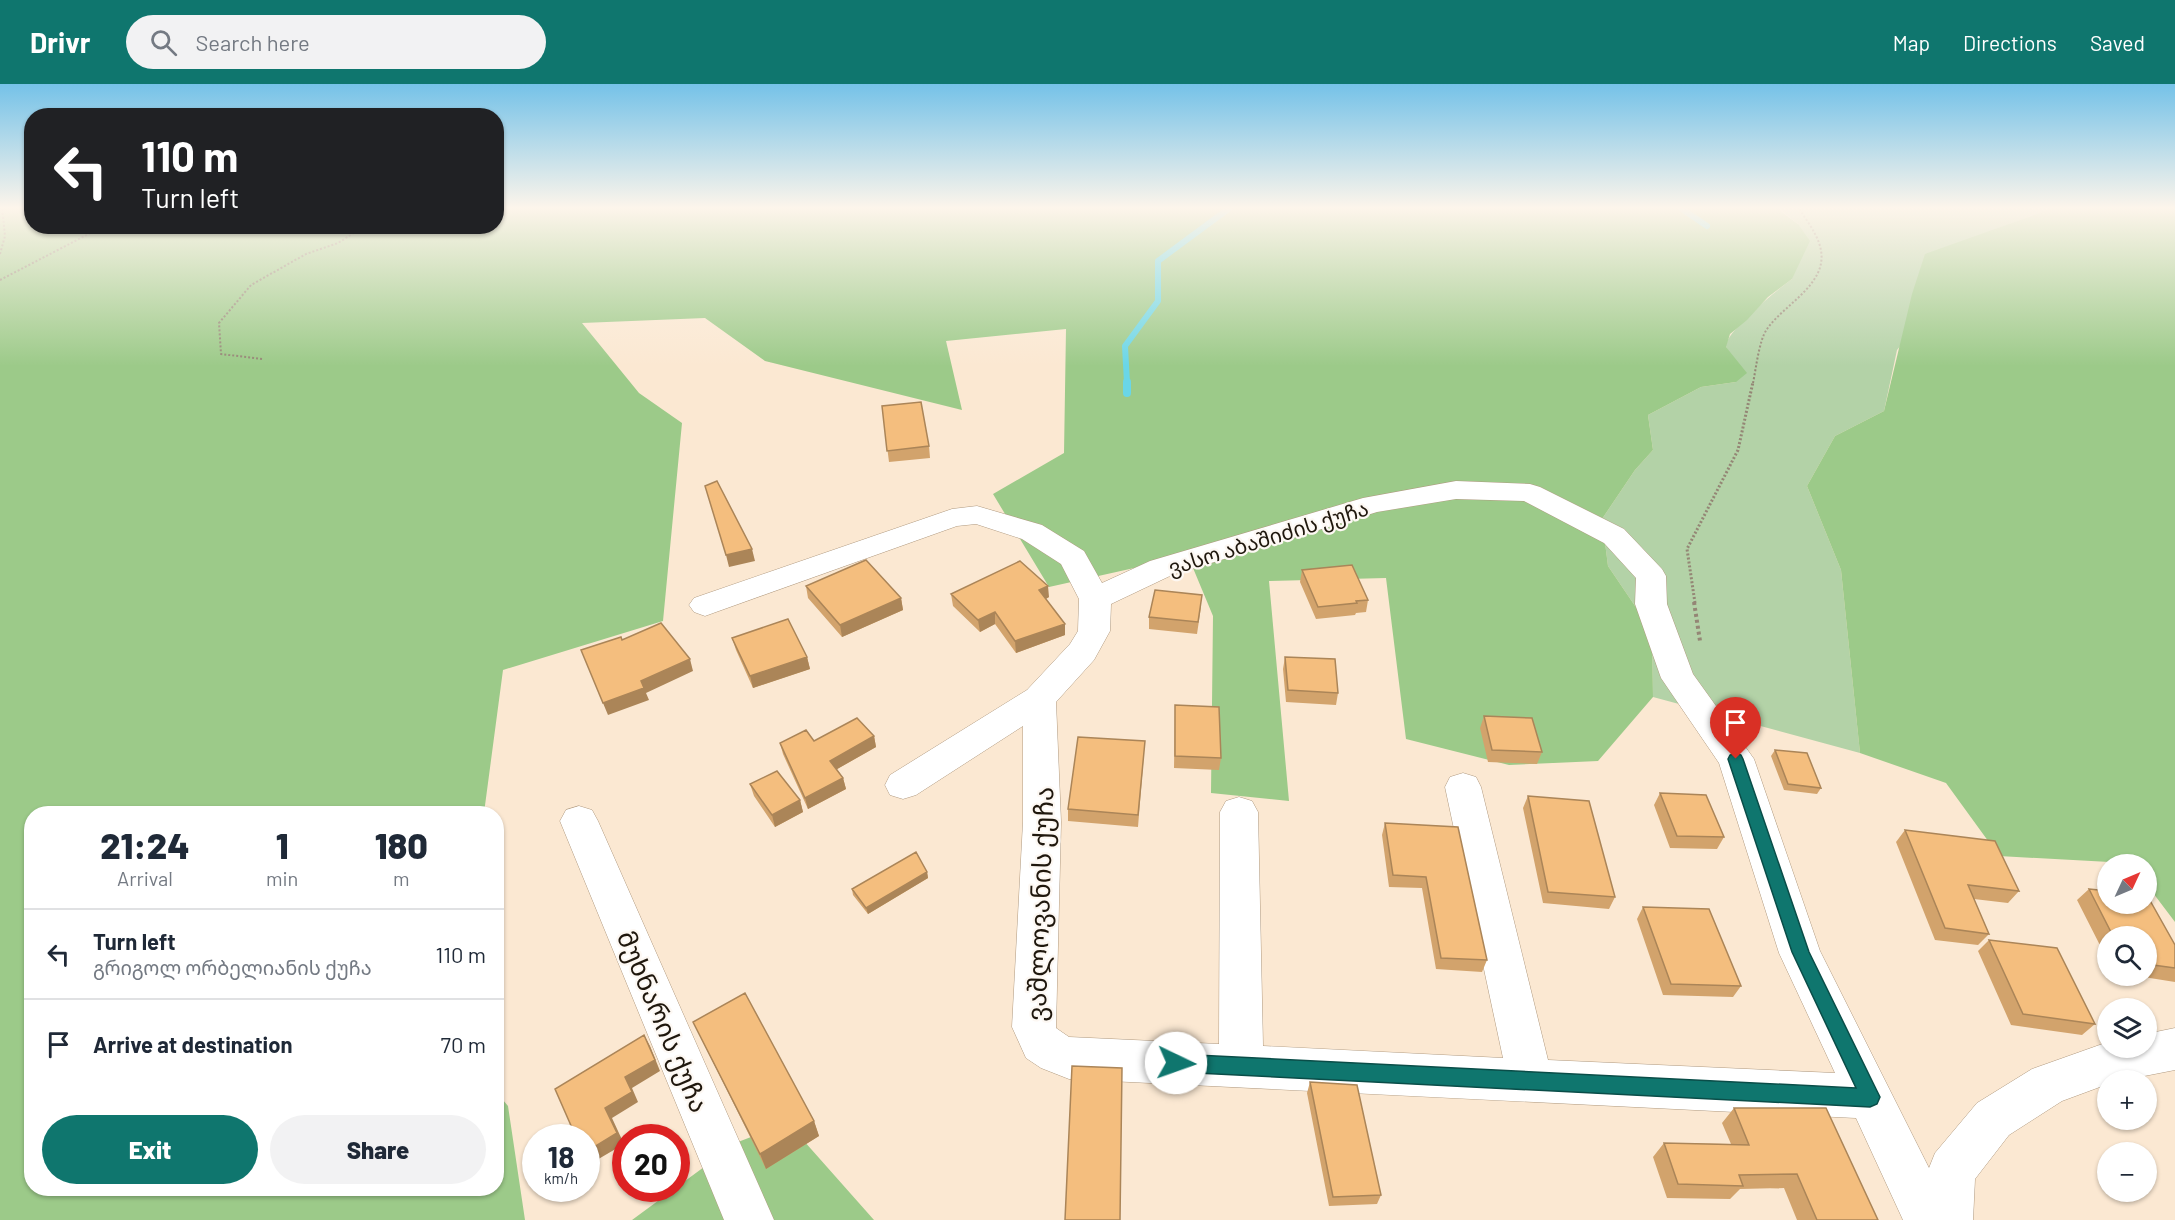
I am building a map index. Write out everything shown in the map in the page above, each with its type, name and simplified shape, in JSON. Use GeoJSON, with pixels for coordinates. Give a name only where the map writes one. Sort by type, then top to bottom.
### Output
{"type":"FeatureCollection","features":[{"type":"Feature","properties":{"kind":"street","name":"ვასო აბაშიძის ქუჩა"},"geometry":{"type":"LineString","coordinates":[[1095,599],[1161,568],[1373,504],[1456,490],[1530,493],[1614,536],[1651,576],[1651,604],[1678,678],[1736,759],[1800,952],[1929,1220]]}},
{"type":"Feature","properties":{"kind":"street"},"geometry":{"type":"LineString","coordinates":[[705,605],[952,518],[977,515],[1032,532],[1073,558],[1095,599],[1094,631],[1082,652],[1039,699],[903,785]]}},
{"type":"Feature","properties":{"kind":"street","name":"ვაშლოვანის ქუჩა"},"geometry":{"type":"LineString","coordinates":[[1039,699],[1043,742],[1034,1027],[1036,1038],[1046,1049],[1069,1058],[1870,1097]]}},
{"type":"Feature","properties":{"kind":"street"},"geometry":{"type":"LineString","coordinates":[[1463,787],[1531,1081]]}},
{"type":"Feature","properties":{"kind":"street"},"geometry":{"type":"LineString","coordinates":[[1239,812],[1241,1066]]}},
{"type":"Feature","properties":{"kind":"street","name":"მუხნარის ქუჩა"},"geometry":{"type":"LineString","coordinates":[[579,821],[749,1220]]}},
{"type":"Feature","properties":{"kind":"street"},"geometry":{"type":"LineString","coordinates":[[1948,1220],[1952,1170],[1992,1119],[2048,1084],[2114,1060],[2175,1049]]}},
{"type":"Feature","properties":{"kind":"path"},"geometry":{"type":"LineString","coordinates":[[0,280],[38,260]]}},
{"type":"Feature","properties":{"kind":"path"},"geometry":{"type":"LineString","coordinates":[[262,359],[220,354],[219,323],[250,285],[295,260]]}},
{"type":"Feature","properties":{"kind":"path"},"geometry":{"type":"LineString","coordinates":[[1701,649],[1687,549],[1738,450],[1765,331],[1787,306],[1813,283],[1823,260]]}},
{"type":"Feature","properties":{"kind":"green space"},"geometry":{"type":"Polygon","coordinates":[[[0,260],[1801,260],[1792,279],[1768,297],[1747,320],[1730,334],[1726,347],[1747,373],[1736,382],[1701,387],[1648,415],[1653,450],[1635,470],[1602,519],[1608,566],[1652,631],[1653,697],[1598,761],[1509,765],[1406,739],[1386,578],[1269,581],[1289,801],[1211,793],[1213,616],[1188,556],[1049,587],[993,494],[1064,453],[1066,329],[946,341],[962,410],[765,361],[705,318],[582,323],[639,393],[682,423],[663,621],[503,670],[485,806],[24,806],[24,1196],[504,1196],[504,1101],[508,1106],[525,1220],[0,1220],[0,260]]]}},
{"type":"Feature","properties":{"kind":"green space"},"geometry":{"type":"Polygon","coordinates":[[[1794,260],[1971,260],[1897,350],[1884,411],[1835,436],[1807,486],[1841,570],[1860,753],[1653,697],[1652,631],[1608,566],[1602,519],[1635,470],[1653,450],[1648,415],[1701,387],[1736,382],[1726,349],[1729,338],[1754,310],[1792,279],[1794,260]]]}},
{"type":"Feature","properties":{"kind":"green space"},"geometry":{"type":"Polygon","coordinates":[[[1923,260],[2175,260],[2175,922],[2157,898],[2157,854],[2097,854],[2097,861],[1999,856],[1946,783],[1860,753],[1841,570],[1807,486],[1835,436],[1884,411],[1912,294],[1923,260]]]}},
{"type":"Feature","properties":{"kind":"green space"},"geometry":{"type":"Polygon","coordinates":[[[788,1123],[874,1220],[632,1220],[656,1202],[690,1202],[690,1177],[738,1142],[788,1123]]]}},
{"type":"Feature","properties":{"kind":"building"},"geometry":{"type":"Polygon","coordinates":[[[921,402],[929,446],[887,451],[882,406],[921,402]]]}},
{"type":"Feature","properties":{"kind":"building"},"geometry":{"type":"Polygon","coordinates":[[[717,481],[752,549],[726,555],[705,486],[717,481]]]}},
{"type":"Feature","properties":{"kind":"building"},"geometry":{"type":"Polygon","coordinates":[[[866,560],[901,598],[840,625],[806,586],[866,560]]]}},
{"type":"Feature","properties":{"kind":"building"},"geometry":{"type":"Polygon","coordinates":[[[1020,561],[1048,586],[1039,590],[1065,624],[1015,641],[995,612],[978,620],[951,594],[1020,561]]]}},
{"type":"Feature","properties":{"kind":"building"},"geometry":{"type":"Polygon","coordinates":[[[1352,565],[1368,600],[1318,607],[1302,570],[1352,565]]]}},
{"type":"Feature","properties":{"kind":"building"},"geometry":{"type":"Polygon","coordinates":[[[1155,590],[1202,595],[1198,622],[1149,617],[1155,590]]]}},
{"type":"Feature","properties":{"kind":"building"},"geometry":{"type":"Polygon","coordinates":[[[788,619],[807,657],[750,676],[732,638],[788,619]]]}},
{"type":"Feature","properties":{"kind":"building"},"geometry":{"type":"Polygon","coordinates":[[[661,623],[690,659],[641,681],[644,688],[603,703],[581,650],[621,637],[622,640],[661,623]]]}},
{"type":"Feature","properties":{"kind":"building"},"geometry":{"type":"Polygon","coordinates":[[[1285,657],[1335,659],[1338,693],[1288,690],[1285,657]]]}},
{"type":"Feature","properties":{"kind":"building"},"geometry":{"type":"Polygon","coordinates":[[[1175,705],[1219,707],[1221,758],[1175,756],[1175,705]]]}},
{"type":"Feature","properties":{"kind":"building"},"geometry":{"type":"Polygon","coordinates":[[[1484,716],[1532,718],[1542,752],[1492,750],[1484,716]]]}},
{"type":"Feature","properties":{"kind":"building"},"geometry":{"type":"Polygon","coordinates":[[[857,718],[874,736],[830,761],[843,778],[805,798],[780,743],[806,730],[814,741],[857,718]]]}},
{"type":"Feature","properties":{"kind":"building"},"geometry":{"type":"Polygon","coordinates":[[[1078,737],[1145,741],[1138,815],[1068,809],[1078,737]]]}},
{"type":"Feature","properties":{"kind":"building"},"geometry":{"type":"Polygon","coordinates":[[[1775,750],[1807,753],[1821,788],[1788,784],[1775,750]]]}},
{"type":"Feature","properties":{"kind":"building"},"geometry":{"type":"Polygon","coordinates":[[[777,771],[800,800],[772,815],[750,784],[777,771]]]}},
{"type":"Feature","properties":{"kind":"building"},"geometry":{"type":"Polygon","coordinates":[[[1660,793],[1706,795],[1724,837],[1677,836],[1660,793]]]}},
{"type":"Feature","properties":{"kind":"building"},"geometry":{"type":"Polygon","coordinates":[[[1528,796],[1589,801],[1615,897],[1548,892],[1528,796]]]}},
{"type":"Feature","properties":{"kind":"building"},"geometry":{"type":"Polygon","coordinates":[[[1385,823],[1458,827],[1487,960],[1441,958],[1426,877],[1393,875],[1385,823]]]}},
{"type":"Feature","properties":{"kind":"building"},"geometry":{"type":"Polygon","coordinates":[[[1905,830],[1995,841],[2019,891],[1968,885],[1989,934],[1945,928],[1905,830]]]}},
{"type":"Feature","properties":{"kind":"building"},"geometry":{"type":"Polygon","coordinates":[[[916,852],[927,872],[866,908],[852,889],[916,852]]]}},
{"type":"Feature","properties":{"kind":"building"},"geometry":{"type":"Polygon","coordinates":[[[2089,889],[2097,890],[2097,905],[2089,889]]]}},
{"type":"Feature","properties":{"kind":"building"},"geometry":{"type":"Polygon","coordinates":[[[1643,907],[1709,909],[1741,986],[1671,984],[1643,907]]]}},
{"type":"Feature","properties":{"kind":"building"},"geometry":{"type":"Polygon","coordinates":[[[2157,913],[2175,945],[2175,968],[2157,966],[2157,926],[2108,926],[2102,914],[2157,913]]]}},
{"type":"Feature","properties":{"kind":"building"},"geometry":{"type":"Polygon","coordinates":[[[1989,940],[2057,948],[2095,1024],[2023,1014],[1989,940]]]}},
{"type":"Feature","properties":{"kind":"building"},"geometry":{"type":"Polygon","coordinates":[[[745,993],[814,1121],[760,1154],[693,1022],[745,993]]]}},
{"type":"Feature","properties":{"kind":"building"},"geometry":{"type":"Polygon","coordinates":[[[644,1035],[655,1060],[625,1077],[632,1092],[605,1108],[613,1124],[612,1136],[600,1143],[600,1124],[570,1124],[555,1089],[644,1035]]]}},
{"type":"Feature","properties":{"kind":"building"},"geometry":{"type":"Polygon","coordinates":[[[1072,1066],[1122,1068],[1120,1220],[1065,1220],[1072,1066]]]}},
{"type":"Feature","properties":{"kind":"building"},"geometry":{"type":"Polygon","coordinates":[[[1310,1082],[1357,1085],[1381,1195],[1333,1197],[1310,1082]]]}},
{"type":"Feature","properties":{"kind":"building"},"geometry":{"type":"Polygon","coordinates":[[[1734,1108],[1826,1108],[1878,1220],[1817,1220],[1797,1174],[1739,1175],[1743,1186],[1678,1184],[1664,1143],[1749,1145],[1734,1108]]]}},
{"type":"Feature","properties":{"kind":"waterway"},"geometry":{"type":"LineString","coordinates":[[1127,383],[1125,346],[1158,301],[1159,260]]}},
{"type":"Feature","properties":{"kind":"waterway"},"geometry":{"type":"LineString","coordinates":[[1127,383],[1127,393]]}},
{"type":"Feature","properties":{"kind":"route"},"geometry":{"type":"LineString","coordinates":[[1176,1063],[1870,1097],[1800,952],[1736,759]]}}]}
